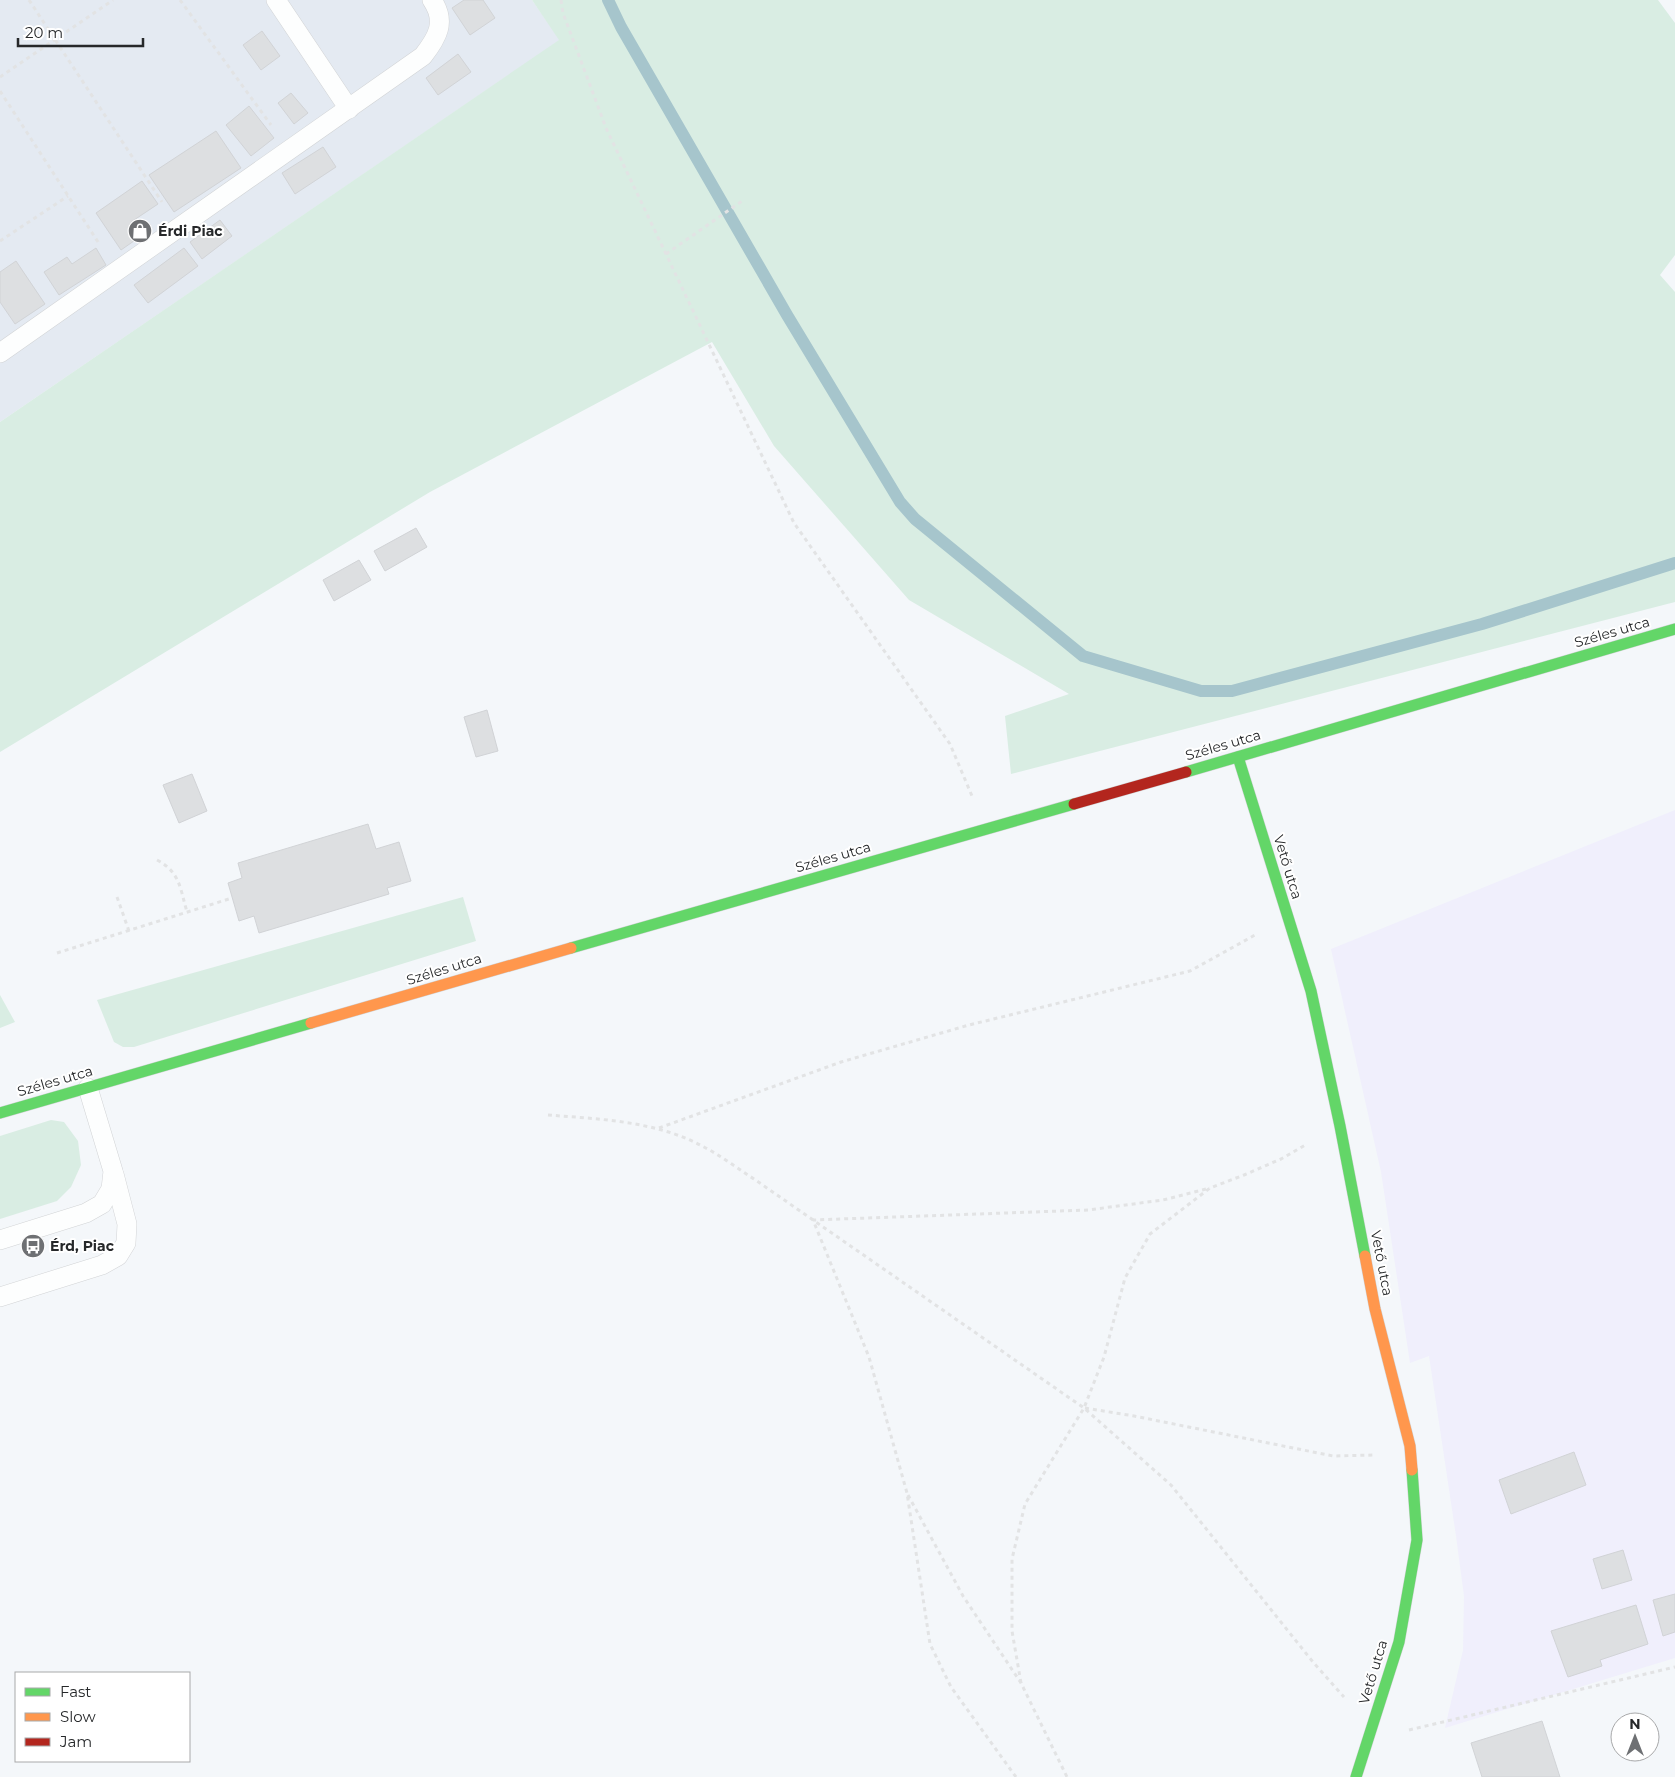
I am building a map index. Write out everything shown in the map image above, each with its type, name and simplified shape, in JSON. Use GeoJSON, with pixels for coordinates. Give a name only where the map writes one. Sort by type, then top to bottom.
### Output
{"type":"FeatureCollection","features":[{"type":"Feature","properties":{"kind":"street","name":"Széles utca"},"geometry":{"type":"LineString","coordinates":[[0,1113],[512,964],[1238,757],[1675,629]]}},
{"type":"Feature","properties":{"kind":"street","name":"Vető utca"},"geometry":{"type":"LineString","coordinates":[[1238,757],[1311,991],[1340,1126],[1375,1309],[1410,1446],[1418,1540],[1398,1642],[1356,1777]]}},
{"type":"Feature","properties":{"kind":"lane"},"geometry":{"type":"LineString","coordinates":[[276,0],[349,109]]}},
{"type":"Feature","properties":{"kind":"lane"},"geometry":{"type":"LineString","coordinates":[[3,345],[117,270],[423,56],[437,38],[439,21],[436,6],[432,0]]}},
{"type":"Feature","properties":{"kind":"lane"},"geometry":{"type":"LineString","coordinates":[[0,1297],[102,1265],[118,1256],[126,1243],[127,1224],[88,1088]]}},
{"type":"Feature","properties":{"kind":"lane"},"geometry":{"type":"LineString","coordinates":[[0,1240],[86,1213],[102,1204],[111,1189],[113,1171]]}},
{"type":"Feature","properties":{"kind":"path"},"geometry":{"type":"LineString","coordinates":[[29,0],[179,227]]}},
{"type":"Feature","properties":{"kind":"path"},"geometry":{"type":"LineString","coordinates":[[0,77],[113,0]]}},
{"type":"Feature","properties":{"kind":"path"},"geometry":{"type":"LineString","coordinates":[[180,0],[290,150]]}},
{"type":"Feature","properties":{"kind":"path"},"geometry":{"type":"LineString","coordinates":[[561,0],[563,13],[606,128],[794,523],[950,744],[985,829]]}},
{"type":"Feature","properties":{"kind":"path"},"geometry":{"type":"LineString","coordinates":[[0,91],[117,270]]}},
{"type":"Feature","properties":{"kind":"path"},"geometry":{"type":"LineString","coordinates":[[0,241],[68,196]]}},
{"type":"Feature","properties":{"kind":"path"},"geometry":{"type":"LineString","coordinates":[[666,254],[742,201]]}},
{"type":"Feature","properties":{"kind":"path"},"geometry":{"type":"LineString","coordinates":[[157,860],[167,865],[175,874],[187,912]]}},
{"type":"Feature","properties":{"kind":"path"},"geometry":{"type":"LineString","coordinates":[[117,896],[129,931]]}},
{"type":"Feature","properties":{"kind":"path"},"geometry":{"type":"LineString","coordinates":[[57,953],[232,898]]}},
{"type":"Feature","properties":{"kind":"path"},"geometry":{"type":"LineString","coordinates":[[659,1129],[841,1062],[969,1025],[1190,971],[1288,917]]}},
{"type":"Feature","properties":{"kind":"path"},"geometry":{"type":"LineString","coordinates":[[548,1115],[605,1120],[659,1129],[702,1145],[1084,1408],[1170,1485],[1313,1662],[1347,1700],[1367,1739],[1675,1667]]}},
{"type":"Feature","properties":{"kind":"path"},"geometry":{"type":"LineString","coordinates":[[813,1220],[1088,1210],[1164,1200],[1210,1188],[1244,1175],[1340,1126]]}},
{"type":"Feature","properties":{"kind":"path"},"geometry":{"type":"LineString","coordinates":[[1021,1683],[1012,1631],[1012,1559],[1025,1504],[1084,1408],[1104,1356],[1125,1278],[1150,1234],[1210,1188]]}},
{"type":"Feature","properties":{"kind":"path"},"geometry":{"type":"LineString","coordinates":[[813,1220],[869,1356],[907,1493],[930,1644],[951,1687],[1016,1777]]}},
{"type":"Feature","properties":{"kind":"path"},"geometry":{"type":"LineString","coordinates":[[1084,1408],[1134,1416],[1333,1456],[1370,1456],[1410,1446]]}},
{"type":"Feature","properties":{"kind":"path"},"geometry":{"type":"LineString","coordinates":[[907,1493],[963,1596],[1021,1683],[1067,1777]]}},
{"type":"Feature","properties":{"kind":"shaded area","name":"Érdi Piac"},"geometry":{"type":"Polygon","coordinates":[[[0,0],[532,0],[560,40],[0,422],[0,0]]]}},
{"type":"Feature","properties":{"kind":"shaded area"},"geometry":{"type":"Polygon","coordinates":[[[1675,810],[1675,1658],[1445,1728],[1463,1650],[1464,1596],[1456,1536],[1429,1356],[1410,1363],[1381,1172],[1331,949],[1675,810]]]}},
{"type":"Feature","properties":{"kind":"green space"},"geometry":{"type":"Polygon","coordinates":[[[532,0],[1658,0],[1675,23],[1675,255],[1660,275],[1675,292],[1675,602],[1011,774],[1005,716],[1069,694],[909,600],[774,446],[712,342],[430,492],[0,752],[0,422],[559,40],[532,0]]]}},
{"type":"Feature","properties":{"kind":"green space"},"geometry":{"type":"Polygon","coordinates":[[[463,897],[476,941],[134,1047],[123,1047],[114,1042],[97,1000],[463,897]]]}},
{"type":"Feature","properties":{"kind":"green space"},"geometry":{"type":"Polygon","coordinates":[[[0,995],[15,1022],[0,1028],[0,995]]]}},
{"type":"Feature","properties":{"kind":"green space"},"geometry":{"type":"Polygon","coordinates":[[[51,1120],[64,1122],[78,1141],[81,1165],[71,1187],[57,1201],[0,1219],[0,1136],[51,1120]]]}},
{"type":"Feature","properties":{"kind":"building"},"geometry":{"type":"Polygon","coordinates":[[[464,0],[483,0],[495,18],[470,35],[452,8],[464,0]]]}},
{"type":"Feature","properties":{"kind":"building"},"geometry":{"type":"Polygon","coordinates":[[[262,31],[280,56],[261,70],[243,45],[262,31]]]}},
{"type":"Feature","properties":{"kind":"building"},"geometry":{"type":"Polygon","coordinates":[[[458,54],[471,72],[438,95],[426,78],[458,54]]]}},
{"type":"Feature","properties":{"kind":"building"},"geometry":{"type":"Polygon","coordinates":[[[291,93],[308,113],[294,124],[278,103],[291,93]]]}},
{"type":"Feature","properties":{"kind":"building"},"geometry":{"type":"Polygon","coordinates":[[[249,106],[274,138],[251,156],[226,125],[249,106]]]}},
{"type":"Feature","properties":{"kind":"building"},"geometry":{"type":"Polygon","coordinates":[[[216,131],[241,168],[174,212],[149,175],[216,131]]]}},
{"type":"Feature","properties":{"kind":"building"},"geometry":{"type":"Polygon","coordinates":[[[323,147],[336,167],[295,194],[282,173],[323,147]]]}},
{"type":"Feature","properties":{"kind":"building"},"geometry":{"type":"Polygon","coordinates":[[[142,181],[158,204],[131,222],[141,236],[121,250],[96,213],[142,181]]]}},
{"type":"Feature","properties":{"kind":"building"},"geometry":{"type":"Polygon","coordinates":[[[220,220],[232,236],[202,259],[190,242],[220,220]]]}},
{"type":"Feature","properties":{"kind":"building"},"geometry":{"type":"Polygon","coordinates":[[[96,248],[106,265],[59,295],[44,272],[67,257],[72,264],[96,248]]]}},
{"type":"Feature","properties":{"kind":"building"},"geometry":{"type":"Polygon","coordinates":[[[184,248],[198,266],[148,303],[134,285],[184,248]]]}},
{"type":"Feature","properties":{"kind":"building"},"geometry":{"type":"Polygon","coordinates":[[[16,261],[45,304],[15,324],[0,302],[0,272],[16,261]]]}},
{"type":"Feature","properties":{"kind":"building"},"geometry":{"type":"Polygon","coordinates":[[[416,528],[427,547],[385,571],[374,551],[416,528]]]}},
{"type":"Feature","properties":{"kind":"building"},"geometry":{"type":"Polygon","coordinates":[[[359,560],[371,580],[334,601],[323,580],[359,560]]]}},
{"type":"Feature","properties":{"kind":"building"},"geometry":{"type":"Polygon","coordinates":[[[487,710],[498,751],[476,757],[464,717],[487,710]]]}},
{"type":"Feature","properties":{"kind":"building"},"geometry":{"type":"Polygon","coordinates":[[[192,774],[207,811],[179,823],[163,785],[192,774]]]}},
{"type":"Feature","properties":{"kind":"building"},"geometry":{"type":"Polygon","coordinates":[[[368,824],[376,849],[399,842],[411,881],[387,888],[389,894],[259,933],[254,916],[239,921],[228,883],[242,878],[238,863],[368,824]]]}},
{"type":"Feature","properties":{"kind":"building"},"geometry":{"type":"Polygon","coordinates":[[[1574,1452],[1586,1485],[1511,1514],[1499,1480],[1574,1452]]]}},
{"type":"Feature","properties":{"kind":"building"},"geometry":{"type":"Polygon","coordinates":[[[1623,1550],[1632,1580],[1602,1589],[1593,1559],[1623,1550]]]}},
{"type":"Feature","properties":{"kind":"building"},"geometry":{"type":"Polygon","coordinates":[[[1675,1594],[1675,1632],[1663,1636],[1653,1600],[1675,1594]]]}},
{"type":"Feature","properties":{"kind":"building"},"geometry":{"type":"Polygon","coordinates":[[[1636,1605],[1648,1644],[1600,1660],[1602,1666],[1568,1677],[1551,1631],[1636,1605]]]}},
{"type":"Feature","properties":{"kind":"building"},"geometry":{"type":"Polygon","coordinates":[[[1542,1721],[1560,1777],[1482,1777],[1471,1743],[1542,1721]]]}},
{"type":"Feature","properties":{"kind":"waterway"},"geometry":{"type":"LineString","coordinates":[[608,0],[621,27],[787,315],[900,502],[915,519],[1083,656],[1201,691],[1232,691],[1482,624],[1675,563]]}},
{"type":"Feature","properties":{"kind":"traffic: fast"},"geometry":{"type":"LineString","coordinates":[[1186,772],[1675,629]]}},
{"type":"Feature","properties":{"kind":"traffic: fast"},"geometry":{"type":"LineString","coordinates":[[1238,757],[1311,991],[1365,1256]]}},
{"type":"Feature","properties":{"kind":"traffic: fast"},"geometry":{"type":"LineString","coordinates":[[571,948],[1074,804]]}},
{"type":"Feature","properties":{"kind":"traffic: fast"},"geometry":{"type":"LineString","coordinates":[[0,1113],[311,1023]]}},
{"type":"Feature","properties":{"kind":"traffic: fast"},"geometry":{"type":"LineString","coordinates":[[1356,1777],[1399,1642],[1417,1540],[1412,1470]]}},
{"type":"Feature","properties":{"kind":"traffic: slow"},"geometry":{"type":"LineString","coordinates":[[311,1023],[571,948]]}},
{"type":"Feature","properties":{"kind":"traffic: slow"},"geometry":{"type":"LineString","coordinates":[[1365,1256],[1375,1309],[1410,1446],[1412,1470]]}},
{"type":"Feature","properties":{"kind":"traffic: jam"},"geometry":{"type":"LineString","coordinates":[[1074,804],[1186,772]]}},
{"type":"Feature","properties":{"kind":"place","name":"Érdi Piac"},"geometry":{"type":"Point","coordinates":[140,231]}},
{"type":"Feature","properties":{"kind":"place","name":"Érd, Piac"},"geometry":{"type":"Point","coordinates":[33,1246]}}]}
